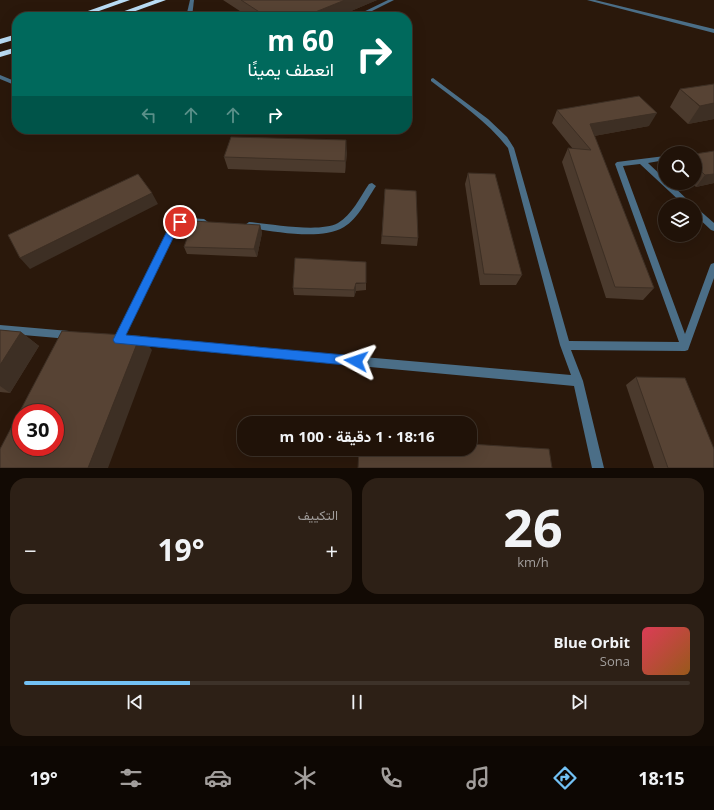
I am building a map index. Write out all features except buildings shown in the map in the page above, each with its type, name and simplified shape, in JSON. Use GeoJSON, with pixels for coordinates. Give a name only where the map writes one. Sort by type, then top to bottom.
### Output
{"type":"FeatureCollection","features":[{"type":"Feature","properties":{"kind":"highway"},"geometry":{"type":"LineString","coordinates":[[90,12],[126,0]]}},
{"type":"Feature","properties":{"kind":"highway"},"geometry":{"type":"LineString","coordinates":[[127,12],[162,0]]}},
{"type":"Feature","properties":{"kind":"highway"},"geometry":{"type":"LineString","coordinates":[[0,42],[12,38]]}},
{"type":"Feature","properties":{"kind":"highway"},"geometry":{"type":"LineString","coordinates":[[0,55],[12,51]]}},
{"type":"Feature","properties":{"kind":"street"},"geometry":{"type":"LineString","coordinates":[[189,12],[192,0]]}},
{"type":"Feature","properties":{"kind":"street"},"geometry":{"type":"LineString","coordinates":[[367,12],[392,0]]}},
{"type":"Feature","properties":{"kind":"street"},"geometry":{"type":"LineString","coordinates":[[589,0],[714,31]]}},
{"type":"Feature","properties":{"kind":"street"},"geometry":{"type":"LineString","coordinates":[[0,77],[12,82]]}},
{"type":"Feature","properties":{"kind":"street"},"geometry":{"type":"LineString","coordinates":[[433,80],[489,125],[505,139],[511,148],[565,345],[578,381],[598,468]]}},
{"type":"Feature","properties":{"kind":"street"},"geometry":{"type":"LineString","coordinates":[[658,159],[618,164],[685,347]]}},
{"type":"Feature","properties":{"kind":"street"},"geometry":{"type":"LineString","coordinates":[[642,161],[658,176]]}},
{"type":"Feature","properties":{"kind":"street"},"geometry":{"type":"LineString","coordinates":[[238,224],[309,230],[332,229],[346,222],[372,186]]}},
{"type":"Feature","properties":{"kind":"street"},"geometry":{"type":"LineString","coordinates":[[673,190],[681,198]]}},
{"type":"Feature","properties":{"kind":"street"},"geometry":{"type":"LineString","coordinates":[[702,217],[714,228]]}},
{"type":"Feature","properties":{"kind":"street"},"geometry":{"type":"LineString","coordinates":[[214,222],[190,220],[180,222],[174,227],[115,339],[578,381]]}},
{"type":"Feature","properties":{"kind":"street"},"geometry":{"type":"LineString","coordinates":[[685,347],[714,266]]}},
{"type":"Feature","properties":{"kind":"street"},"geometry":{"type":"LineString","coordinates":[[0,329],[79,336]]}},
{"type":"Feature","properties":{"kind":"street"},"geometry":{"type":"LineString","coordinates":[[565,345],[685,347]]}},
{"type":"Feature","properties":{"kind":"route"},"geometry":{"type":"LineString","coordinates":[[180,222],[174,227],[119,340],[356,361]]}}]}
